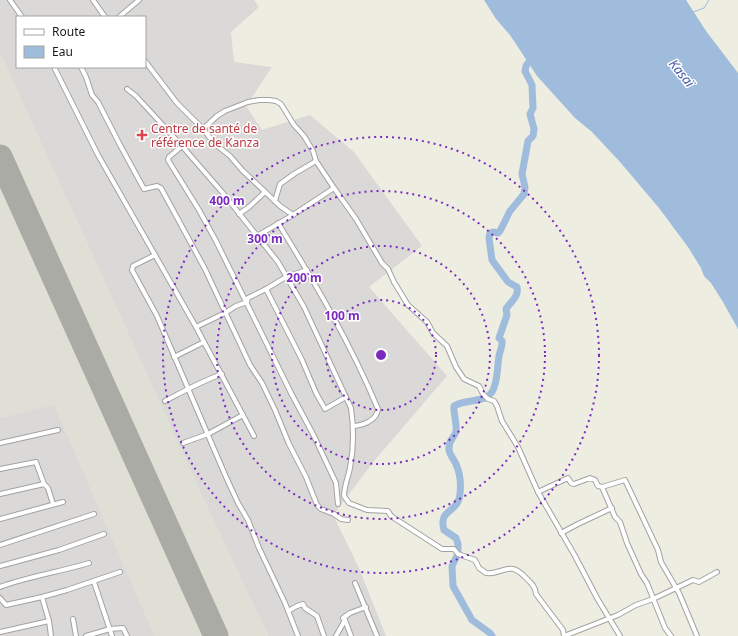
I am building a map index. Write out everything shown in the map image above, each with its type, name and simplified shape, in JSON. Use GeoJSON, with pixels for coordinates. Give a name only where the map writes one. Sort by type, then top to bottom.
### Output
{"type":"FeatureCollection","features":[{"type":"Feature","properties":{"kind":"street"},"geometry":{"type":"LineString","coordinates":[[10,0],[21,16]]}},
{"type":"Feature","properties":{"kind":"street"},"geometry":{"type":"LineString","coordinates":[[93,0],[104,16]]}},
{"type":"Feature","properties":{"kind":"street"},"geometry":{"type":"LineString","coordinates":[[120,16],[139,0]]}},
{"type":"Feature","properties":{"kind":"street"},"geometry":{"type":"LineString","coordinates":[[146,62],[178,103],[215,144],[230,156],[242,170],[292,215]]}},
{"type":"Feature","properties":{"kind":"street"},"geometry":{"type":"LineString","coordinates":[[54,68],[98,155],[196,327],[254,436]]}},
{"type":"Feature","properties":{"kind":"street"},"geometry":{"type":"LineString","coordinates":[[82,68],[92,95],[98,102],[144,189],[157,186],[161,188],[205,270],[250,365],[262,383],[289,444],[306,477],[317,505],[321,510],[334,514],[341,519],[348,520]]}},
{"type":"Feature","properties":{"kind":"street"},"geometry":{"type":"LineString","coordinates":[[127,89],[136,96],[182,146],[257,236],[278,262],[304,307],[351,408],[354,426],[354,446],[344,492],[344,496],[349,503],[367,510],[388,511],[391,516],[442,549],[454,549],[458,554],[475,560],[479,568],[486,573],[496,573],[500,570],[517,570],[535,587],[536,594],[563,630],[564,636],[609,619],[636,605],[694,580],[699,582],[717,572]]}},
{"type":"Feature","properties":{"kind":"street"},"geometry":{"type":"LineString","coordinates":[[203,129],[217,116],[248,102],[259,100],[276,101],[284,108],[294,125],[304,136],[313,151],[316,161],[356,219],[382,264],[388,269],[408,305],[427,322],[433,333],[447,346],[464,379],[479,386],[483,394],[488,399],[494,401],[502,421],[518,447],[538,492],[620,636]]}},
{"type":"Feature","properties":{"kind":"street"},"geometry":{"type":"LineString","coordinates":[[182,146],[169,157],[168,160],[206,223],[247,302],[291,393],[330,467],[336,483],[338,504]]}},
{"type":"Feature","properties":{"kind":"street"},"geometry":{"type":"LineString","coordinates":[[275,201],[280,184],[316,161]]}},
{"type":"Feature","properties":{"kind":"street"},"geometry":{"type":"LineString","coordinates":[[257,236],[334,188]]}},
{"type":"Feature","properties":{"kind":"street"},"geometry":{"type":"LineString","coordinates":[[239,214],[266,192]]}},
{"type":"Feature","properties":{"kind":"street"},"geometry":{"type":"LineString","coordinates":[[278,223],[307,270],[359,367],[378,409],[377,414],[372,419],[362,426],[354,426]]}},
{"type":"Feature","properties":{"kind":"street"},"geometry":{"type":"LineString","coordinates":[[155,255],[133,266],[132,270],[157,316],[238,503],[248,520],[298,636]]}},
{"type":"Feature","properties":{"kind":"street"},"geometry":{"type":"LineString","coordinates":[[196,327],[247,302],[248,298],[286,277],[307,270]]}},
{"type":"Feature","properties":{"kind":"street"},"geometry":{"type":"LineString","coordinates":[[266,289],[302,360],[316,393],[325,408],[346,397]]}},
{"type":"Feature","properties":{"kind":"street"},"geometry":{"type":"LineString","coordinates":[[174,357],[204,342]]}},
{"type":"Feature","properties":{"kind":"street"},"geometry":{"type":"LineString","coordinates":[[165,401],[202,382],[222,374]]}},
{"type":"Feature","properties":{"kind":"street"},"geometry":{"type":"LineString","coordinates":[[183,443],[208,434],[243,415]]}},
{"type":"Feature","properties":{"kind":"street"},"geometry":{"type":"LineString","coordinates":[[0,443],[58,430]]}},
{"type":"Feature","properties":{"kind":"street"},"geometry":{"type":"LineString","coordinates":[[0,469],[36,462],[44,484],[48,488],[53,504]]}},
{"type":"Feature","properties":{"kind":"street"},"geometry":{"type":"LineString","coordinates":[[538,492],[568,478],[574,484],[593,478],[598,486],[602,487],[615,517],[620,522],[628,544],[641,574],[647,583],[652,599],[665,628],[671,636]]}},
{"type":"Feature","properties":{"kind":"street"},"geometry":{"type":"LineString","coordinates":[[602,487],[625,480],[658,550],[661,562],[676,588],[697,636]]}},
{"type":"Feature","properties":{"kind":"street"},"geometry":{"type":"LineString","coordinates":[[0,494],[44,484]]}},
{"type":"Feature","properties":{"kind":"street"},"geometry":{"type":"LineString","coordinates":[[0,519],[63,502]]}},
{"type":"Feature","properties":{"kind":"street"},"geometry":{"type":"LineString","coordinates":[[561,534],[612,508]]}},
{"type":"Feature","properties":{"kind":"street"},"geometry":{"type":"LineString","coordinates":[[0,546],[94,514]]}},
{"type":"Feature","properties":{"kind":"street"},"geometry":{"type":"LineString","coordinates":[[0,566],[59,550],[104,534]]}},
{"type":"Feature","properties":{"kind":"street"},"geometry":{"type":"LineString","coordinates":[[0,587],[89,563]]}},
{"type":"Feature","properties":{"kind":"street"},"geometry":{"type":"LineString","coordinates":[[0,596],[6,605],[42,597],[94,582],[120,572]]}},
{"type":"Feature","properties":{"kind":"street"},"geometry":{"type":"LineString","coordinates":[[94,582],[112,636]]}},
{"type":"Feature","properties":{"kind":"street"},"geometry":{"type":"LineString","coordinates":[[355,583],[377,636]]}},
{"type":"Feature","properties":{"kind":"street"},"geometry":{"type":"LineString","coordinates":[[42,597],[51,636]]}},
{"type":"Feature","properties":{"kind":"street"},"geometry":{"type":"LineString","coordinates":[[288,612],[303,604],[305,608],[317,616],[324,636]]}},
{"type":"Feature","properties":{"kind":"street"},"geometry":{"type":"LineString","coordinates":[[351,636],[343,618],[366,607]]}},
{"type":"Feature","properties":{"kind":"street"},"geometry":{"type":"LineString","coordinates":[[73,619],[76,636]]}},
{"type":"Feature","properties":{"kind":"street"},"geometry":{"type":"LineString","coordinates":[[336,636],[345,620]]}},
{"type":"Feature","properties":{"kind":"street"},"geometry":{"type":"LineString","coordinates":[[0,632],[49,622]]}},
{"type":"Feature","properties":{"kind":"street"},"geometry":{"type":"LineString","coordinates":[[86,636],[123,628],[127,636]]}},
{"type":"Feature","properties":{"kind":"shaded area"},"geometry":{"type":"Polygon","coordinates":[[[0,0],[254,0],[259,7],[231,32],[234,62],[272,67],[246,106],[262,130],[310,115],[354,152],[422,246],[369,287],[447,376],[375,460],[333,515],[359,568],[386,636],[268,636],[214,522],[0,53],[0,0]]]}},
{"type":"Feature","properties":{"kind":"shaded area"},"geometry":{"type":"Polygon","coordinates":[[[0,53],[214,522],[268,636],[155,636],[54,405],[0,418],[0,53]]]}},
{"type":"Feature","properties":{"kind":"shaded area"},"geometry":{"type":"Polygon","coordinates":[[[54,404],[155,636],[0,636],[0,418],[54,404]]]}},
{"type":"Feature","properties":{"kind":"water","name":"Kasaï"},"geometry":{"type":"Polygon","coordinates":[[[484,0],[686,0],[706,31],[738,73],[738,329],[711,283],[704,276],[701,268],[688,247],[659,208],[620,162],[592,132],[575,118],[537,76],[510,35],[496,19],[484,0]]]}},
{"type":"Feature","properties":{"kind":"waterway"},"geometry":{"type":"LineString","coordinates":[[693,12],[704,8],[709,0]]}},
{"type":"Feature","properties":{"kind":"waterway"},"geometry":{"type":"LineString","coordinates":[[492,636],[472,620],[453,586],[452,566],[458,554],[458,544],[456,538],[444,530],[443,523],[446,514],[456,505],[460,494],[458,471],[449,450],[450,443],[456,431],[454,406],[479,400],[491,394],[495,384],[502,345],[502,341],[499,338],[507,315],[506,309],[517,294],[517,287],[508,282],[492,260],[489,238],[490,233],[498,233],[500,231],[510,211],[524,194],[525,187],[522,174],[528,141],[533,136],[534,129],[530,114],[533,108],[532,85],[525,71],[526,66],[533,56]]}},
{"type":"Feature","properties":{"kind":"runway"},"geometry":{"type":"LineString","coordinates":[[0,157],[216,636]]}},
{"type":"Feature","properties":{"kind":"place","name":"Centre de santé de référence de Kanza"},"geometry":{"type":"Point","coordinates":[142,135]}}]}
